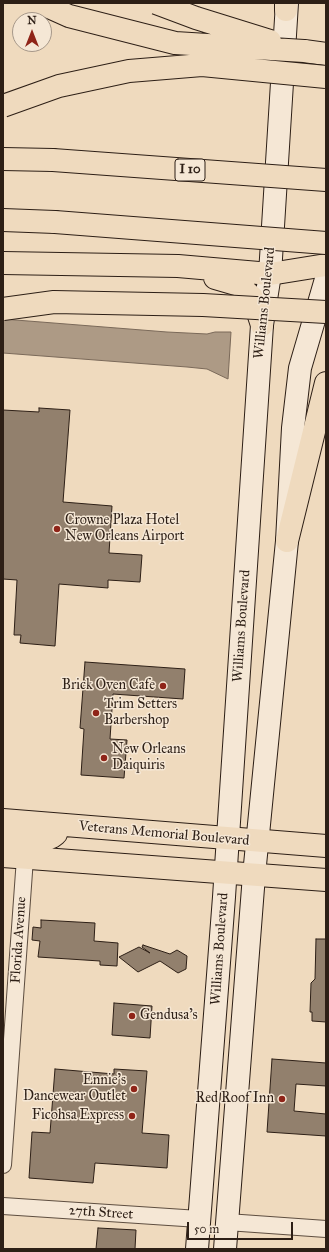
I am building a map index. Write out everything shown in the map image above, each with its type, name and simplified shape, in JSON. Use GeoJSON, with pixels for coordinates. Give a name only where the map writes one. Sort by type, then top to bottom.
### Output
{"type":"FeatureCollection","features":[{"type":"Feature","properties":{"kind":"main road"},"geometry":{"type":"LineString","coordinates":[[40,3],[69,16],[175,43],[304,51],[326,54]]}},
{"type":"Feature","properties":{"kind":"main road"},"geometry":{"type":"LineString","coordinates":[[156,3],[196,18],[304,51]]}},
{"type":"Feature","properties":{"kind":"main road","name":"Williams Boulevard"},"geometry":{"type":"LineString","coordinates":[[197,1249],[228,838],[262,325],[270,274],[286,5]]}},
{"type":"Feature","properties":{"kind":"main road"},"geometry":{"type":"LineString","coordinates":[[3,106],[59,86],[129,70],[202,65],[326,77]]}},
{"type":"Feature","properties":{"kind":"main road","name":"I 10"},"geometry":{"type":"LineString","coordinates":[[3,158],[53,160],[326,180]]}},
{"type":"Feature","properties":{"kind":"main road"},"geometry":{"type":"LineString","coordinates":[[3,220],[55,222],[326,243]]}},
{"type":"Feature","properties":{"kind":"main road"},"geometry":{"type":"LineString","coordinates":[[3,263],[178,266],[270,274],[326,265]]}},
{"type":"Feature","properties":{"kind":"main road"},"geometry":{"type":"LineString","coordinates":[[178,266],[239,285],[253,298],[262,325]]}},
{"type":"Feature","properties":{"kind":"main road","name":"Williams Boulevard"},"geometry":{"type":"LineString","coordinates":[[225,1249],[254,876],[287,541],[293,428],[300,368],[326,279]]}},
{"type":"Feature","properties":{"kind":"main road"},"geometry":{"type":"LineString","coordinates":[[3,309],[54,302],[203,305],[326,312]]}},
{"type":"Feature","properties":{"kind":"main road"},"geometry":{"type":"LineString","coordinates":[[287,541],[326,383]]}},
{"type":"Feature","properties":{"kind":"main road","name":"Veterans Memorial Boulevard"},"geometry":{"type":"LineString","coordinates":[[3,820],[326,846]]}},
{"type":"Feature","properties":{"kind":"main road"},"geometry":{"type":"LineString","coordinates":[[3,837],[45,840],[56,834],[58,825]]}},
{"type":"Feature","properties":{"kind":"main road"},"geometry":{"type":"LineString","coordinates":[[3,856],[254,876],[326,880]]}},
{"type":"Feature","properties":{"kind":"street","name":"Florida Avenue"},"geometry":{"type":"LineString","coordinates":[[3,1165],[25,858]]}},
{"type":"Feature","properties":{"kind":"street","name":"27th Street"},"geometry":{"type":"LineString","coordinates":[[3,1206],[199,1219]]}},
{"type":"Feature","properties":{"kind":"street"},"geometry":{"type":"LineString","coordinates":[[227,1222],[326,1229]]}},
{"type":"Feature","properties":{"kind":"shaded area"},"geometry":{"type":"Polygon","coordinates":[[[3,319],[167,332],[207,334],[215,332],[231,332],[228,379],[207,369],[3,353],[3,319]]]}},
{"type":"Feature","properties":{"kind":"building","name":"Crowne Plaza Hotel New Orleans Airport"},"geometry":{"type":"Polygon","coordinates":[[[39,408],[70,410],[63,502],[112,506],[109,553],[142,555],[140,582],[108,580],[108,588],[59,584],[55,646],[20,643],[21,635],[14,635],[17,580],[3,579],[3,410],[39,412],[39,408]]]}},
{"type":"Feature","properties":{"kind":"building"},"geometry":{"type":"Polygon","coordinates":[[[85,662],[185,669],[183,699],[113,694],[110,739],[127,740],[124,778],[81,775],[84,729],[80,728],[85,662]]]}},
{"type":"Feature","properties":{"kind":"building"},"geometry":{"type":"Polygon","coordinates":[[[41,920],[95,923],[94,941],[118,943],[117,966],[100,965],[100,961],[38,957],[40,941],[32,940],[33,927],[41,928],[41,920]]]}},
{"type":"Feature","properties":{"kind":"building"},"geometry":{"type":"Polygon","coordinates":[[[316,939],[326,939],[326,1022],[312,1021],[312,1012],[310,1012],[311,983],[315,979],[316,939]]]}},
{"type":"Feature","properties":{"kind":"building"},"geometry":{"type":"Polygon","coordinates":[[[143,945],[170,954],[177,950],[187,956],[186,969],[178,973],[160,961],[138,972],[119,957],[139,947],[150,953],[142,947],[143,945]]]}},
{"type":"Feature","properties":{"kind":"building","name":"Gendusa's"},"geometry":{"type":"Polygon","coordinates":[[[114,1003],[152,1006],[150,1038],[112,1035],[114,1003]]]}},
{"type":"Feature","properties":{"kind":"building","name":"Red Roof Inn"},"geometry":{"type":"Polygon","coordinates":[[[272,1059],[326,1063],[326,1086],[296,1084],[294,1111],[326,1114],[326,1136],[267,1132],[272,1059]]]}},
{"type":"Feature","properties":{"kind":"building"},"geometry":{"type":"Polygon","coordinates":[[[55,1069],[114,1074],[114,1069],[147,1071],[142,1133],[169,1135],[167,1168],[95,1163],[93,1183],[29,1178],[32,1132],[50,1133],[55,1069]]]}},
{"type":"Feature","properties":{"kind":"building"},"geometry":{"type":"Polygon","coordinates":[[[98,1228],[136,1230],[135,1249],[96,1249],[98,1228]]]}},
{"type":"Feature","properties":{"kind":"place","name":"Crowne Plaza Hotel New Orleans Airport"},"geometry":{"type":"Point","coordinates":[57,529]}},
{"type":"Feature","properties":{"kind":"place","name":"Brick Oven Cafe"},"geometry":{"type":"Point","coordinates":[163,686]}},
{"type":"Feature","properties":{"kind":"place","name":"Trim Setters Barbershop"},"geometry":{"type":"Point","coordinates":[96,713]}},
{"type":"Feature","properties":{"kind":"place","name":"New Orleans Daiquiris"},"geometry":{"type":"Point","coordinates":[104,758]}},
{"type":"Feature","properties":{"kind":"place","name":"Gendusa's"},"geometry":{"type":"Point","coordinates":[132,1016]}},
{"type":"Feature","properties":{"kind":"place","name":"Ennie's Dancewear Outlet"},"geometry":{"type":"Point","coordinates":[134,1089]}},
{"type":"Feature","properties":{"kind":"place","name":"Red Roof Inn"},"geometry":{"type":"Point","coordinates":[282,1099]}},
{"type":"Feature","properties":{"kind":"place","name":"Ficohsa Express"},"geometry":{"type":"Point","coordinates":[132,1116]}}]}
